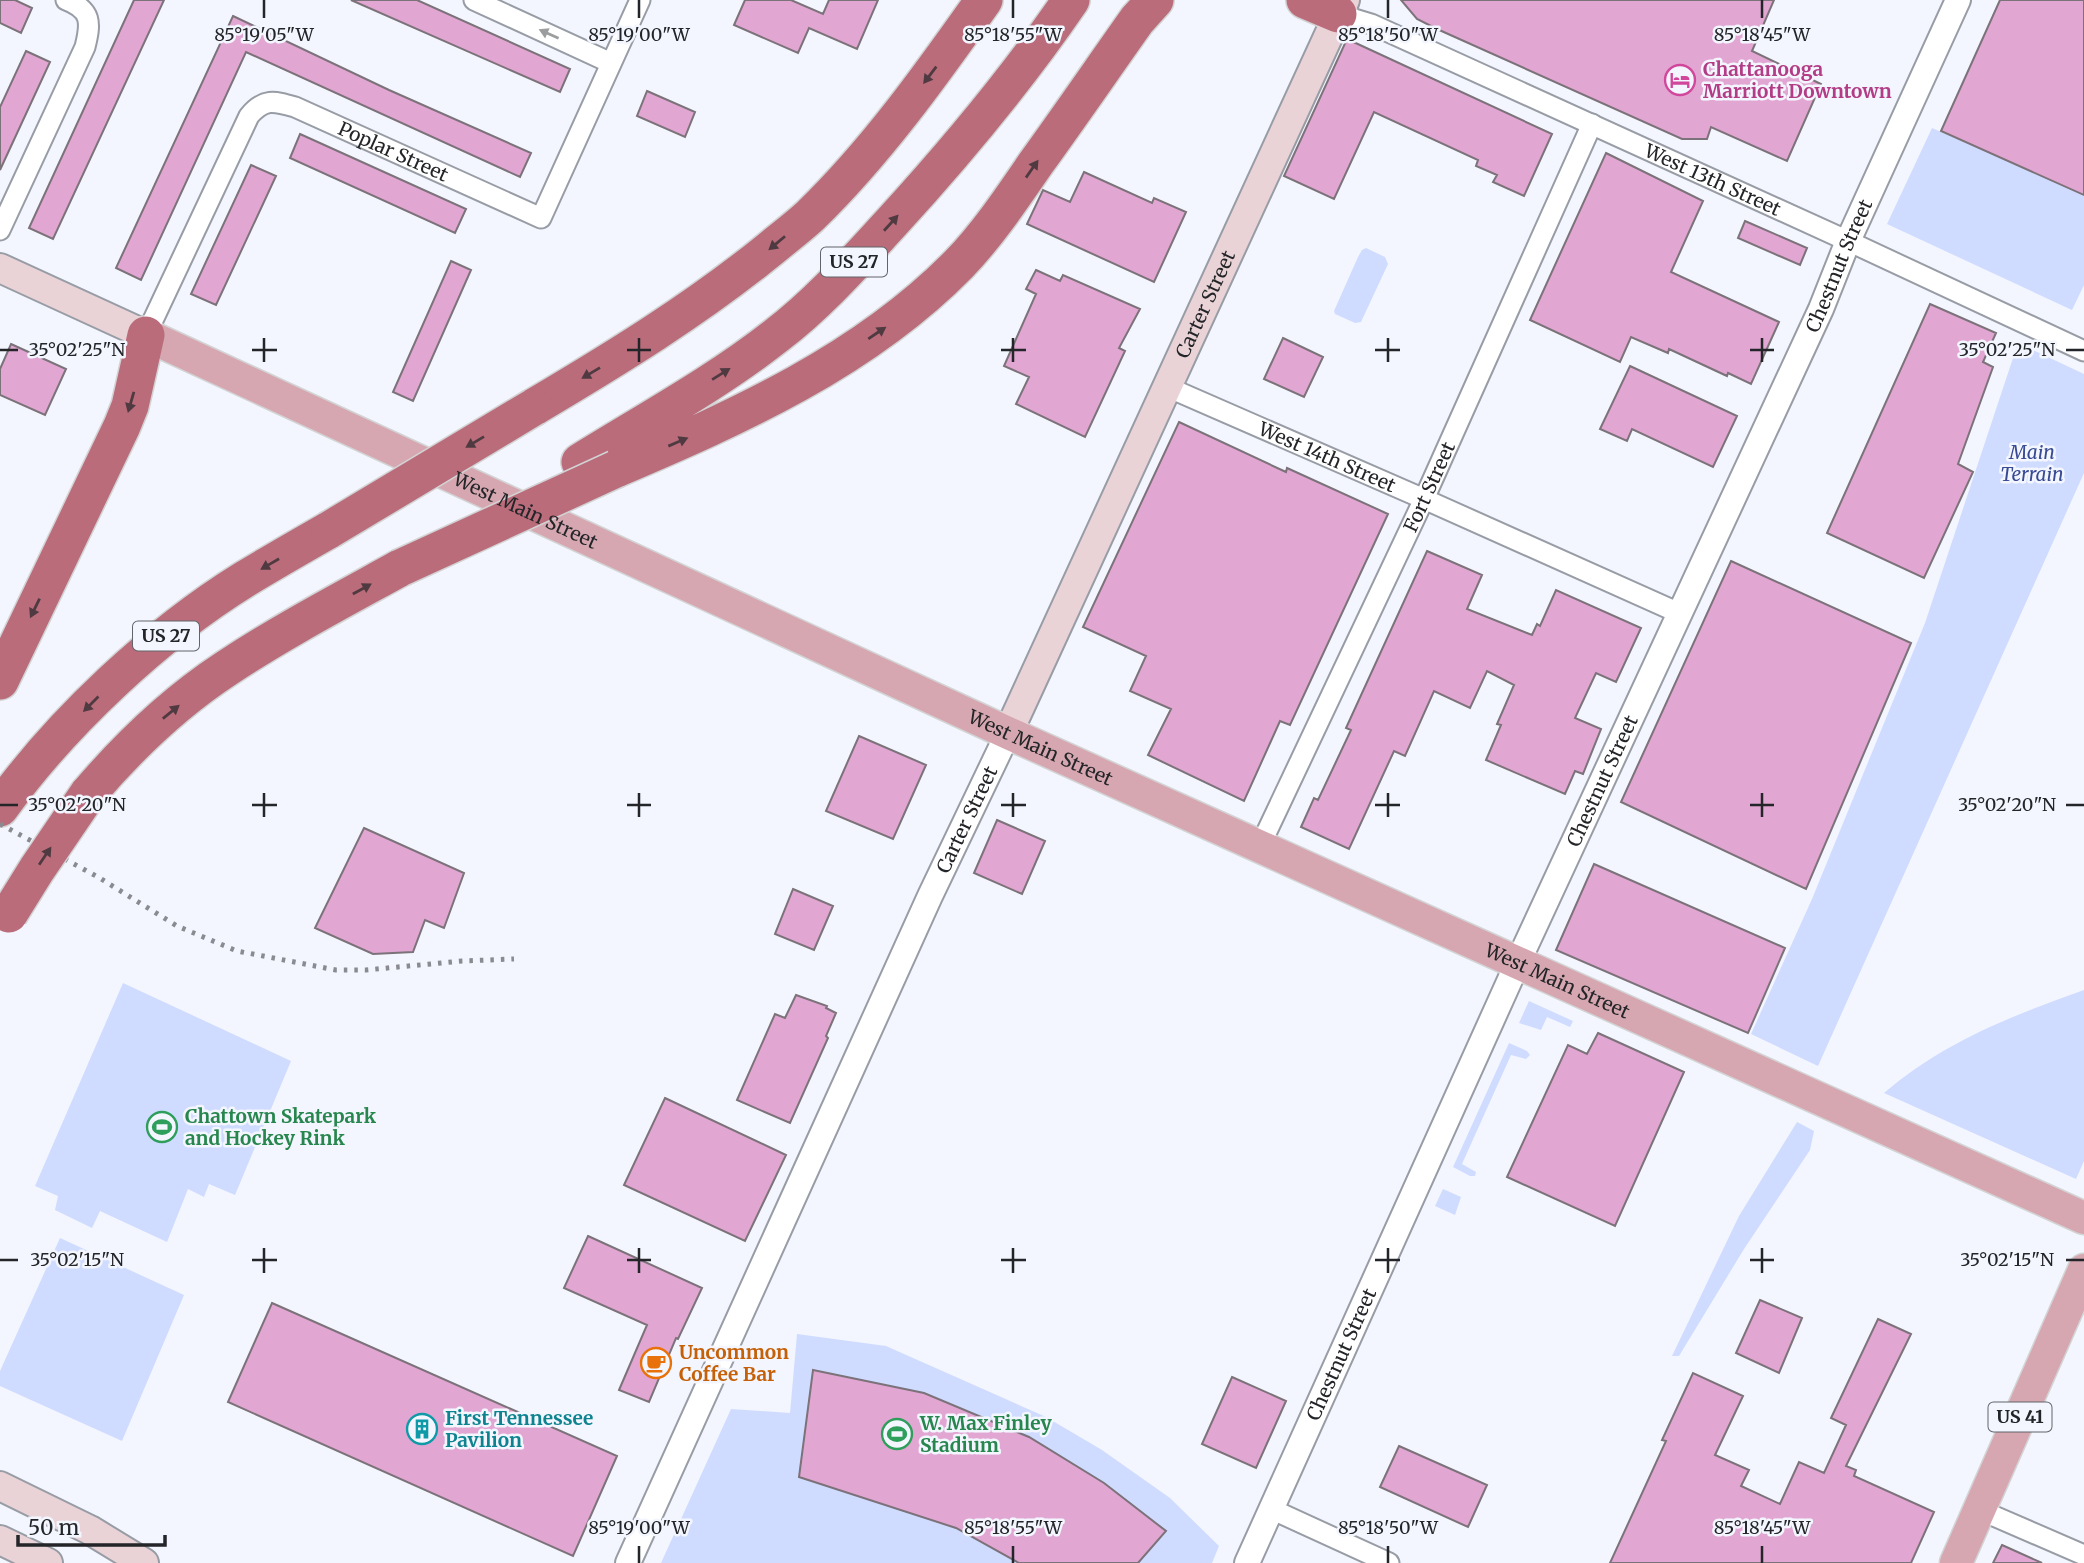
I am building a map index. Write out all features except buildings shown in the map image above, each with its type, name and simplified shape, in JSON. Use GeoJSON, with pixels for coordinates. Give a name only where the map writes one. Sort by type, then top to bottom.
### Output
{"type":"FeatureCollection","features":[{"type":"Feature","properties":{"kind":"highway","name":"US 27"},"geometry":{"type":"LineString","coordinates":[[0,808],[27,772],[108,688],[173,630],[244,579],[640,344],[699,304],[809,216],[857,164],[919,89],[984,0]]}},
{"type":"Feature","properties":{"kind":"highway","name":"US 27"},"geometry":{"type":"LineString","coordinates":[[4,923],[88,794],[150,730],[225,669],[580,462],[737,364],[779,334],[879,236],[960,147],[1071,0]]}},
{"type":"Feature","properties":{"kind":"highway"},"geometry":{"type":"LineString","coordinates":[[400,568],[779,395],[829,366],[899,318],[960,264],[1004,209],[1137,20],[1155,0]]}},
{"type":"Feature","properties":{"kind":"highway"},"geometry":{"type":"LineString","coordinates":[[1305,0],[1342,7]]}},
{"type":"Feature","properties":{"kind":"highway"},"geometry":{"type":"LineString","coordinates":[[0,681],[122,426],[130,406],[146,335]]}},
{"type":"Feature","properties":{"kind":"main road","name":"Carter Street"},"geometry":{"type":"LineString","coordinates":[[1008,733],[1165,386],[1342,7]]}},
{"type":"Feature","properties":{"kind":"main road","name":"West Main Street"},"geometry":{"type":"LineString","coordinates":[[0,268],[1008,733],[2084,1218]]}},
{"type":"Feature","properties":{"kind":"main road","name":"US 41"},"geometry":{"type":"LineString","coordinates":[[1956,1563],[2084,1270]]}},
{"type":"Feature","properties":{"kind":"main road"},"geometry":{"type":"LineString","coordinates":[[0,1486],[90,1530],[144,1563]]}},
{"type":"Feature","properties":{"kind":"main road"},"geometry":{"type":"LineString","coordinates":[[0,1540],[48,1563]]}},
{"type":"Feature","properties":{"kind":"street"},"geometry":{"type":"LineString","coordinates":[[0,230],[85,47],[90,30],[88,15],[77,4],[66,0]]}},
{"type":"Feature","properties":{"kind":"street"},"geometry":{"type":"LineString","coordinates":[[474,0],[611,62]]}},
{"type":"Feature","properties":{"kind":"street","name":"Poplar Street"},"geometry":{"type":"LineString","coordinates":[[146,335],[249,116],[258,106],[275,101],[295,107],[541,218],[640,0]]}},
{"type":"Feature","properties":{"kind":"street","name":"Chestnut Street"},"geometry":{"type":"LineString","coordinates":[[1247,1563],[1518,962],[1821,309],[1849,240],[1958,0]]}},
{"type":"Feature","properties":{"kind":"street","name":"West 13th Street"},"geometry":{"type":"LineString","coordinates":[[1342,7],[1371,23],[1849,240],[2084,351]]}},
{"type":"Feature","properties":{"kind":"street","name":"Fort Street"},"geometry":{"type":"LineString","coordinates":[[1260,846],[1424,499],[1592,124]]}},
{"type":"Feature","properties":{"kind":"street","name":"West 14th Street"},"geometry":{"type":"LineString","coordinates":[[1165,386],[1679,613]]}},
{"type":"Feature","properties":{"kind":"street","name":"Carter Street"},"geometry":{"type":"LineString","coordinates":[[628,1563],[930,896],[1008,733]]}},
{"type":"Feature","properties":{"kind":"street"},"geometry":{"type":"LineString","coordinates":[[1272,1510],[1389,1563]]}},
{"type":"Feature","properties":{"kind":"street"},"geometry":{"type":"LineString","coordinates":[[1980,1510],[2084,1555]]}},
{"type":"Feature","properties":{"kind":"green space"},"geometry":{"type":"Polygon","coordinates":[[[1932,128],[2081,193],[2084,187],[2084,285],[2072,310],[1887,224],[1932,128]]]}},
{"type":"Feature","properties":{"kind":"green space"},"geometry":{"type":"Polygon","coordinates":[[[1366,248],[1385,257],[1388,264],[1361,322],[1355,323],[1335,314],[1334,311],[1358,257],[1366,248]]]}},
{"type":"Feature","properties":{"kind":"green space","name":"Main Terrain"},"geometry":{"type":"Polygon","coordinates":[[[2018,343],[2084,374],[2084,473],[1818,1066],[1751,1034],[1812,899],[1925,623],[2018,343]]]}},
{"type":"Feature","properties":{"kind":"green space","name":"Chattown Skatepark and Hockey Rink"},"geometry":{"type":"Polygon","coordinates":[[[123,983],[291,1061],[235,1195],[209,1184],[204,1197],[188,1189],[167,1242],[100,1211],[92,1228],[55,1210],[58,1196],[35,1186],[123,983]]]}},
{"type":"Feature","properties":{"kind":"green space"},"geometry":{"type":"Polygon","coordinates":[[[2084,990],[2084,1161],[2076,1179],[1884,1093],[1930,1059],[1979,1032],[2084,990]]]}},
{"type":"Feature","properties":{"kind":"green space"},"geometry":{"type":"Polygon","coordinates":[[[1529,1001],[1573,1021],[1570,1027],[1547,1017],[1541,1030],[1519,1023],[1529,1001]]]}},
{"type":"Feature","properties":{"kind":"green space"},"geometry":{"type":"Polygon","coordinates":[[[1509,1043],[1530,1055],[1526,1059],[1511,1055],[1462,1164],[1476,1172],[1475,1176],[1470,1176],[1453,1167],[1509,1043]]]}},
{"type":"Feature","properties":{"kind":"green space"},"geometry":{"type":"Polygon","coordinates":[[[1797,1122],[1814,1131],[1810,1150],[1744,1249],[1679,1356],[1672,1356],[1739,1216],[1797,1122]]]}},
{"type":"Feature","properties":{"kind":"green space"},"geometry":{"type":"Polygon","coordinates":[[[1443,1189],[1461,1197],[1455,1215],[1435,1206],[1443,1189]]]}},
{"type":"Feature","properties":{"kind":"green space"},"geometry":{"type":"Polygon","coordinates":[[[60,1238],[184,1295],[122,1441],[0,1386],[0,1371],[60,1238]]]}},
{"type":"Feature","properties":{"kind":"green space","name":"W. Max Finley Stadium"},"geometry":{"type":"Polygon","coordinates":[[[797,1334],[886,1346],[1046,1417],[1102,1450],[1170,1498],[1219,1546],[1212,1563],[661,1563],[731,1409],[790,1413],[797,1334]]]}},
{"type":"Feature","properties":{"kind":"railway"},"geometry":{"type":"LineString","coordinates":[[0,824],[98,877],[177,926],[237,951],[336,970],[514,959]]}},
{"type":"Feature","properties":{"kind":"place","name":"Chattanooga Marriott Downtown"},"geometry":{"type":"Point","coordinates":[1680,80]}},
{"type":"Feature","properties":{"kind":"place","name":"Chattown Skatepark and Hockey Rink"},"geometry":{"type":"Point","coordinates":[162,1127]}},
{"type":"Feature","properties":{"kind":"place","name":"Uncommon Coffee Bar"},"geometry":{"type":"Point","coordinates":[656,1363]}},
{"type":"Feature","properties":{"kind":"place","name":"First Tennessee Pavilion"},"geometry":{"type":"Point","coordinates":[422,1429]}},
{"type":"Feature","properties":{"kind":"place","name":"W. Max Finley Stadium"},"geometry":{"type":"Point","coordinates":[897,1434]}}]}
